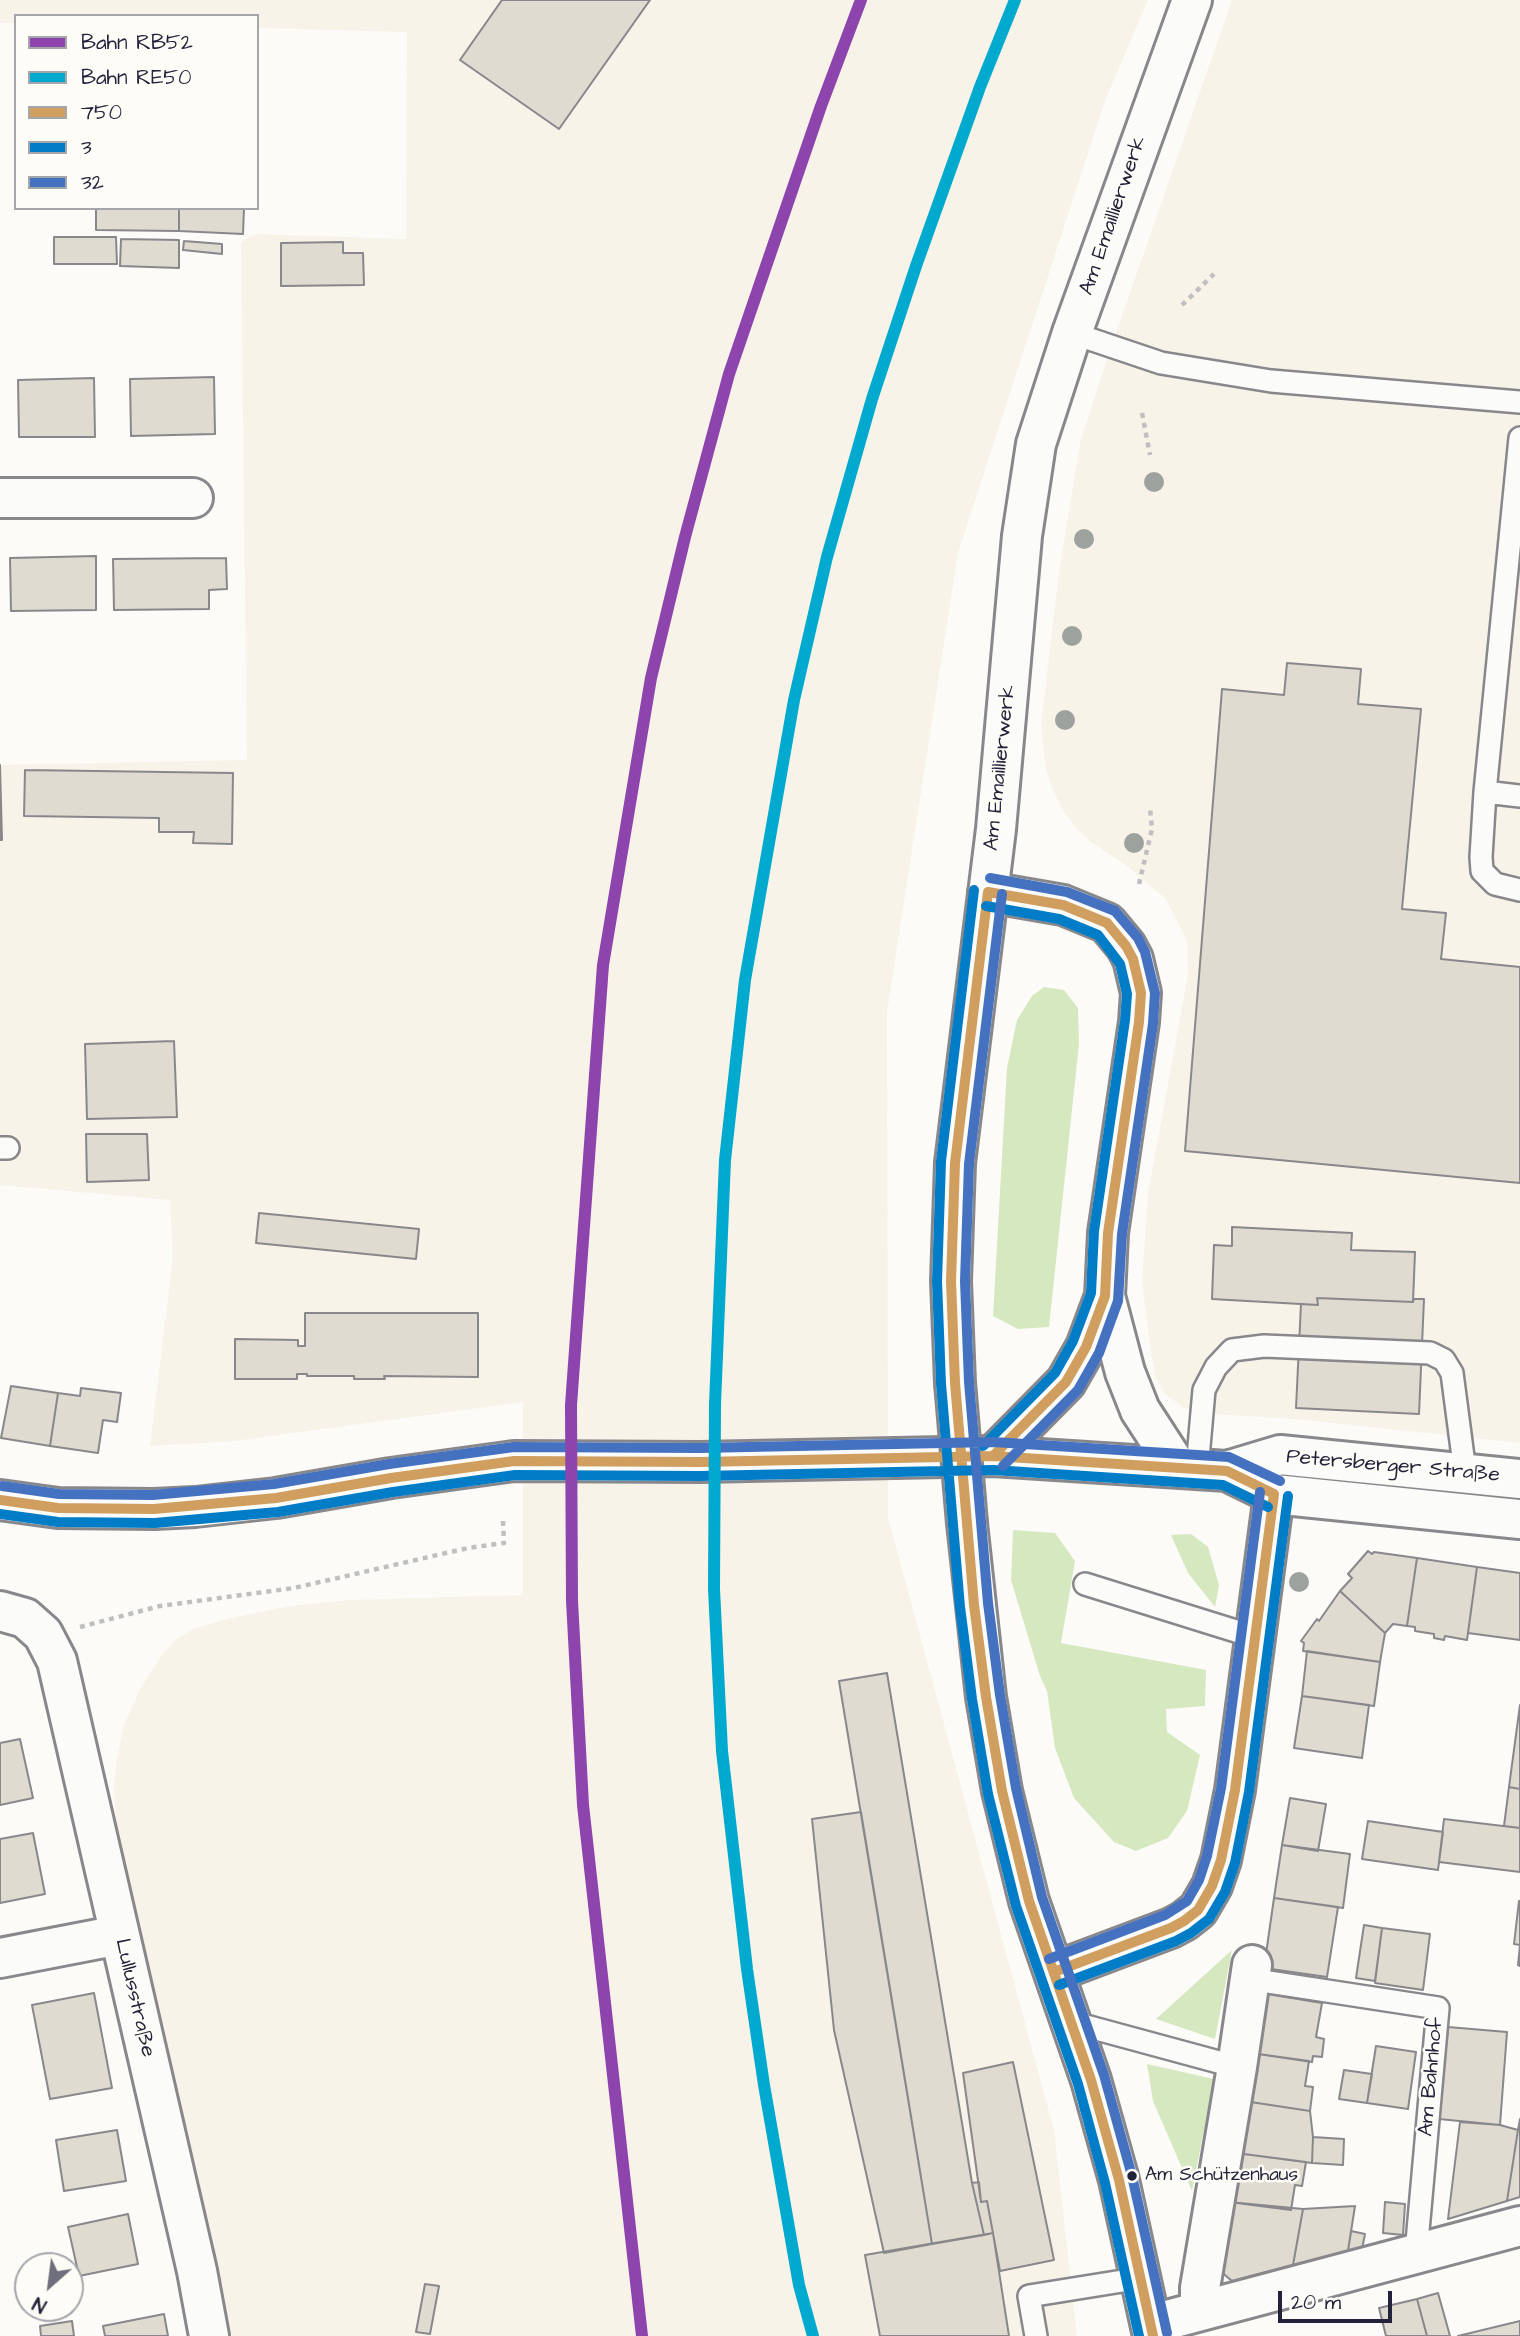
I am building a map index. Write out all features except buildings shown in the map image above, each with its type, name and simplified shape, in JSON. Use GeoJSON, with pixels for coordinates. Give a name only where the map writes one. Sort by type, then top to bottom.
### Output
{"type":"FeatureCollection","features":[{"type":"Feature","properties":{"kind":"main road","name":"Am Emaillierwerk"},"geometry":{"type":"LineString","coordinates":[[1054,1972],[1029,1901],[1002,1791],[984,1684],[955,1383],[951,1281],[955,1163],[996,829],[1022,537],[1036,444],[1072,333],[1192,0]]}},
{"type":"Feature","properties":{"kind":"main road"},"geometry":{"type":"LineString","coordinates":[[0,498],[193,498]]}},
{"type":"Feature","properties":{"kind":"main road"},"geometry":{"type":"LineString","coordinates":[[988,892],[1063,905],[1107,923],[1126,946],[1137,972],[1141,993],[1113,1196],[1105,1296],[1086,1347],[1066,1382],[993,1456]]}},
{"type":"Feature","properties":{"kind":"main road"},"geometry":{"type":"LineString","coordinates":[[1105,1296],[1125,1372],[1140,1410],[1200,1469]]}},
{"type":"Feature","properties":{"kind":"main road","name":"Petersberger Straße"},"geometry":{"type":"LineString","coordinates":[[0,1500],[58,1508],[153,1509],[276,1498],[514,1461],[700,1462],[993,1456],[1200,1469],[1280,1455],[1519,1478]]}},
{"type":"Feature","properties":{"kind":"main road","name":"Petersberger Straße"},"geometry":{"type":"LineString","coordinates":[[1200,1469],[1274,1494],[1520,1519]]}},
{"type":"Feature","properties":{"kind":"main road"},"geometry":{"type":"LineString","coordinates":[[1274,1494],[1229,1826],[1212,1886],[1198,1910],[1177,1925],[1054,1972],[1091,2080],[1119,2180],[1152,2330],[1200,2310],[1520,2226]]}},
{"type":"Feature","properties":{"kind":"main road","name":"Lullusstraße"},"geometry":{"type":"LineString","coordinates":[[0,1611],[25,1618],[43,1634],[65,1646],[120,1935],[197,2271],[209,2336]]}},
{"type":"Feature","properties":{"kind":"main road"},"geometry":{"type":"LineString","coordinates":[[0,1958],[120,1935]]}},
{"type":"Feature","properties":{"kind":"main road","name":"Am Bahnhof"},"geometry":{"type":"LineString","coordinates":[[1200,2310],[1200,2288],[1250,1972]]}},
{"type":"Feature","properties":{"kind":"lane"},"geometry":{"type":"LineString","coordinates":[[1072,333],[1161,363],[1270,381],[1520,402]]}},
{"type":"Feature","properties":{"kind":"lane"},"geometry":{"type":"LineString","coordinates":[[1520,438],[1481,857],[1482,871],[1495,884],[1520,890]]}},
{"type":"Feature","properties":{"kind":"lane"},"geometry":{"type":"LineString","coordinates":[[1485,792],[1520,796]]}},
{"type":"Feature","properties":{"kind":"lane"},"geometry":{"type":"LineString","coordinates":[[1200,1469],[1204,1390],[1216,1367],[1232,1350],[1264,1346],[1430,1353],[1444,1360],[1452,1373],[1465,1472]]}},
{"type":"Feature","properties":{"kind":"lane"},"geometry":{"type":"LineString","coordinates":[[1085,1584],[1255,1636]]}},
{"type":"Feature","properties":{"kind":"lane","name":"Am Bahnhof"},"geometry":{"type":"LineString","coordinates":[[1250,1972],[1438,2008],[1416,2253]]}},
{"type":"Feature","properties":{"kind":"lane"},"geometry":{"type":"LineString","coordinates":[[1071,2022],[1237,2067]]}},
{"type":"Feature","properties":{"kind":"lane"},"geometry":{"type":"LineString","coordinates":[[1036,2336],[1029,2296],[1141,2278]]}},
{"type":"Feature","properties":{"kind":"path"},"geometry":{"type":"LineString","coordinates":[[1182,305],[1214,274]]}},
{"type":"Feature","properties":{"kind":"path"},"geometry":{"type":"LineString","coordinates":[[1142,413],[1150,455]]}},
{"type":"Feature","properties":{"kind":"path"},"geometry":{"type":"LineString","coordinates":[[1139,884],[1152,829],[1150,808]]}},
{"type":"Feature","properties":{"kind":"path"},"geometry":{"type":"LineString","coordinates":[[65,1646],[89,1623],[160,1606],[294,1588],[468,1548],[504,1543],[503,1521]]}},
{"type":"Feature","properties":{"kind":"shaded area"},"geometry":{"type":"Polygon","coordinates":[[[0,0],[1148,0],[1105,101],[958,553],[887,1012],[888,1517],[1054,2130],[1077,2336],[229,2336],[116,1825],[114,1785],[124,1725],[140,1689],[162,1655],[175,1640],[193,1629],[290,1606],[350,1600],[523,1595],[523,1402],[234,1441],[150,1446],[173,1257],[170,1200],[0,1185],[0,765],[247,760],[241,242],[255,234],[406,239],[407,32],[259,28],[259,14],[14,14],[14,23],[0,23],[0,0]]]}},
{"type":"Feature","properties":{"kind":"shaded area"},"geometry":{"type":"Polygon","coordinates":[[[1232,0],[1520,0],[1520,1443],[1295,1419],[1213,1414],[1184,1408],[1164,1393],[1155,1375],[1142,1282],[1148,1193],[1188,975],[1187,940],[1165,898],[1123,863],[1091,842],[1064,812],[1046,769],[1041,725],[1059,572],[1081,439],[1232,0]]]}},
{"type":"Feature","properties":{"kind":"green space"},"geometry":{"type":"Polygon","coordinates":[[[1044,987],[1064,990],[1078,1008],[1079,1044],[1049,1327],[1018,1329],[993,1316],[1007,1068],[1017,1020],[1032,996],[1044,987]]]}},
{"type":"Feature","properties":{"kind":"green space"},"geometry":{"type":"Polygon","coordinates":[[[1013,1530],[1055,1533],[1075,1561],[1061,1643],[1206,1670],[1205,1706],[1166,1709],[1167,1732],[1200,1755],[1187,1811],[1168,1838],[1136,1851],[1114,1842],[1074,1798],[1055,1748],[1047,1691],[1011,1580],[1013,1530]]]}},
{"type":"Feature","properties":{"kind":"green space"},"geometry":{"type":"Polygon","coordinates":[[[1191,1534],[1208,1547],[1219,1585],[1215,1607],[1188,1573],[1171,1535],[1191,1534]]]}},
{"type":"Feature","properties":{"kind":"green space"},"geometry":{"type":"Polygon","coordinates":[[[1232,1950],[1215,2039],[1156,2019],[1232,1950]]]}},
{"type":"Feature","properties":{"kind":"green space"},"geometry":{"type":"Polygon","coordinates":[[[1147,2064],[1214,2079],[1192,2191],[1153,2101],[1147,2064]]]}},
{"type":"Feature","properties":{"kind":"rail line","name":"RB52"},"geometry":{"type":"LineString","coordinates":[[642,2336],[583,1805],[572,1601],[571,1405],[603,965],[651,678],[685,537],[729,374],[821,106],[861,0]]}},
{"type":"Feature","properties":{"kind":"rail line","name":"RE50"},"geometry":{"type":"LineString","coordinates":[[813,2336],[799,2285],[764,2085],[747,1969],[722,1751],[714,1589],[715,1404],[725,1160],[745,980],[794,700],[827,557],[872,399],[916,266],[980,87],[1015,0]]}},
{"type":"Feature","properties":{"kind":"transit line","name":"32"},"geometry":{"type":"LineString","coordinates":[[990,878],[1067,892],[1115,911],[1138,938],[1145,952],[1155,993],[1153,1024],[1122,1234],[1118,1301],[1099,1353],[1078,1390],[1003,1466]]}},
{"type":"Feature","properties":{"kind":"transit line","name":"3"},"geometry":{"type":"LineString","coordinates":[[974,890],[941,1161],[937,1281],[941,1384],[960,1607],[988,1794],[1016,1906],[1078,2084],[1105,2183],[1139,2336]]}},
{"type":"Feature","properties":{"kind":"transit line","name":"750"},"geometry":{"type":"LineString","coordinates":[[988,892],[955,1163],[951,1281],[955,1383],[974,1605],[1002,1791],[1029,1901],[1091,2080],[1119,2180],[1153,2336]]}},
{"type":"Feature","properties":{"kind":"transit line","name":"750"},"geometry":{"type":"LineString","coordinates":[[988,892],[1063,905],[1107,923],[1133,959],[1141,993],[1108,1233],[1105,1296],[1086,1347],[1066,1382],[993,1456]]}},
{"type":"Feature","properties":{"kind":"transit line","name":"32"},"geometry":{"type":"LineString","coordinates":[[1002,894],[969,1164],[965,1281],[969,1382],[988,1603],[1016,1788],[1042,1897],[1104,2075],[1132,2176],[1167,2333]]}},
{"type":"Feature","properties":{"kind":"transit line","name":"3"},"geometry":{"type":"LineString","coordinates":[[983,1446],[1055,1373],[1073,1341],[1091,1293],[1094,1231],[1127,994],[1120,964],[1098,935],[1059,919],[986,906]]}},
{"type":"Feature","properties":{"kind":"transit line","name":"32"},"geometry":{"type":"LineString","coordinates":[[2,1486],[59,1494],[153,1495],[274,1484],[389,1464],[514,1447],[700,1448],[993,1442],[1229,1457],[1280,1481]]}},
{"type":"Feature","properties":{"kind":"transit line","name":"750"},"geometry":{"type":"LineString","coordinates":[[0,1500],[58,1508],[154,1509],[276,1498],[514,1461],[700,1462],[993,1456],[1227,1471],[1274,1494]]}},
{"type":"Feature","properties":{"kind":"transit line","name":"3"},"geometry":{"type":"LineString","coordinates":[[0,1514],[58,1522],[155,1523],[278,1512],[515,1475],[700,1476],[993,1470],[1223,1485],[1268,1507]]}},
{"type":"Feature","properties":{"kind":"transit line","name":"32"},"geometry":{"type":"LineString","coordinates":[[1049,1959],[1165,1915],[1187,1901],[1199,1880],[1207,1856],[1221,1788],[1260,1492]]}},
{"type":"Feature","properties":{"kind":"transit line","name":"750"},"geometry":{"type":"LineString","coordinates":[[1054,1972],[1184,1921],[1198,1910],[1212,1886],[1221,1860],[1235,1790],[1274,1494]]}},
{"type":"Feature","properties":{"kind":"transit line","name":"3"},"geometry":{"type":"LineString","coordinates":[[1059,1985],[1191,1933],[1209,1919],[1225,1892],[1235,1863],[1249,1792],[1288,1496]]}},
{"type":"Feature","properties":{"kind":"place","name":"Am Schützenhaus"},"geometry":{"type":"Point","coordinates":[1132,2176]}}]}
